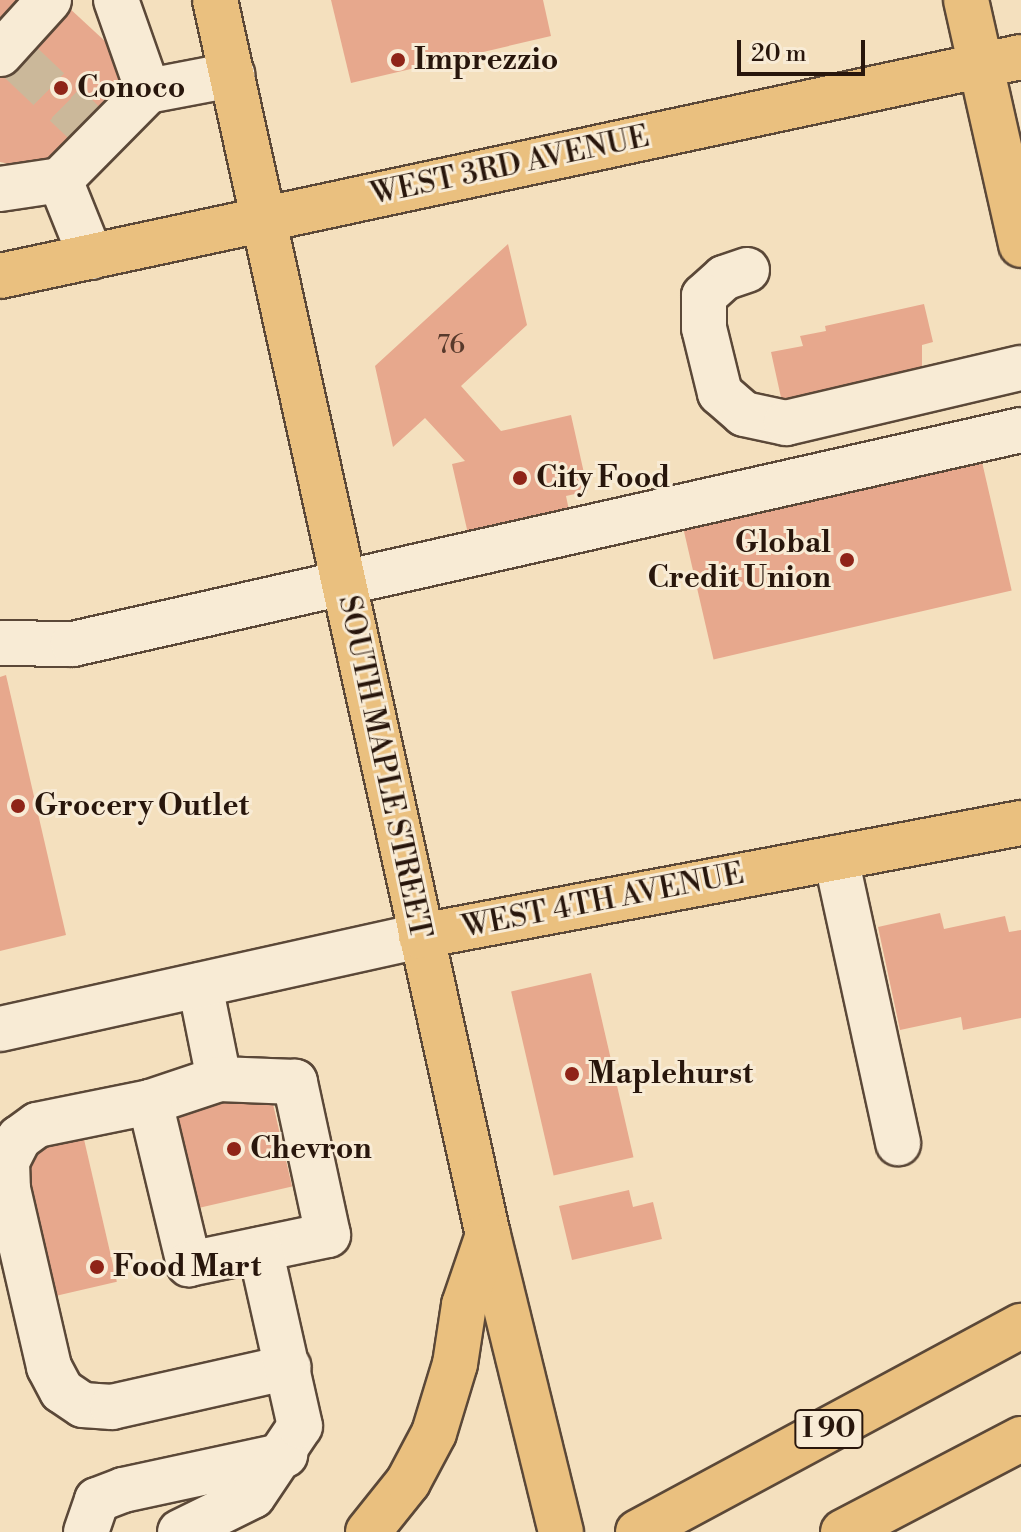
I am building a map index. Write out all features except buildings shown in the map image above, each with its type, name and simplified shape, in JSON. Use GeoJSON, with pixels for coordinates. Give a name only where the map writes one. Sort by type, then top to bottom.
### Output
{"type":"FeatureCollection","features":[{"type":"Feature","properties":{"kind":"main road","name":"SOUTH MAPLE STREET"},"geometry":{"type":"LineString","coordinates":[[215,0],[488,1235],[561,1532]]}},
{"type":"Feature","properties":{"kind":"main road"},"geometry":{"type":"LineString","coordinates":[[966,0],[1000,62],[1021,245]]}},
{"type":"Feature","properties":{"kind":"main road","name":"WEST 3RD AVENUE"},"geometry":{"type":"LineString","coordinates":[[0,276],[264,217],[1000,62]]}},
{"type":"Feature","properties":{"kind":"main road","name":"WEST 4TH AVENUE"},"geometry":{"type":"LineString","coordinates":[[421,936],[1021,823]]}},
{"type":"Feature","properties":{"kind":"main road"},"geometry":{"type":"LineString","coordinates":[[368,1532],[408,1482],[434,1433],[455,1364],[464,1305],[488,1235]]}},
{"type":"Feature","properties":{"kind":"main road","name":"I 90"},"geometry":{"type":"LineString","coordinates":[[638,1532],[1021,1326]]}},
{"type":"Feature","properties":{"kind":"main road"},"geometry":{"type":"LineString","coordinates":[[843,1532],[1021,1439]]}},
{"type":"Feature","properties":{"kind":"street"},"geometry":{"type":"LineString","coordinates":[[8,54],[49,0]]}},
{"type":"Feature","properties":{"kind":"street"},"geometry":{"type":"LineString","coordinates":[[116,0],[148,91]]}},
{"type":"Feature","properties":{"kind":"street"},"geometry":{"type":"LineString","coordinates":[[0,189],[60,180],[98,137],[148,91],[232,75]]}},
{"type":"Feature","properties":{"kind":"street"},"geometry":{"type":"LineString","coordinates":[[60,180],[91,257]]}},
{"type":"Feature","properties":{"kind":"street"},"geometry":{"type":"LineString","coordinates":[[747,270],[724,278],[704,296],[704,328],[720,393],[744,414],[786,423],[1021,368]]}},
{"type":"Feature","properties":{"kind":"street"},"geometry":{"type":"LineString","coordinates":[[911,394],[924,452]]}},
{"type":"Feature","properties":{"kind":"street"},"geometry":{"type":"LineString","coordinates":[[0,643],[73,644],[1021,430]]}},
{"type":"Feature","properties":{"kind":"street"},"geometry":{"type":"LineString","coordinates":[[836,858],[898,1143]]}},
{"type":"Feature","properties":{"kind":"street","name":"WEST 4TH AVENUE"},"geometry":{"type":"LineString","coordinates":[[0,1029],[421,936]]}},
{"type":"Feature","properties":{"kind":"street"},"geometry":{"type":"LineString","coordinates":[[200,985],[219,1079]]}},
{"type":"Feature","properties":{"kind":"street"},"geometry":{"type":"LineString","coordinates":[[150,1102],[189,1264],[328,1235],[295,1082],[219,1079],[150,1102],[37,1125],[19,1138],[7,1162],[8,1189],[49,1367],[62,1391],[83,1405],[112,1407],[289,1367]]}},
{"type":"Feature","properties":{"kind":"street"},"geometry":{"type":"LineString","coordinates":[[180,1532],[253,1496],[285,1455],[300,1426],[260,1249]]}},
{"type":"Feature","properties":{"kind":"street"},"geometry":{"type":"LineString","coordinates":[[86,1532],[97,1500],[123,1490],[285,1455]]}},
{"type":"Feature","properties":{"kind":"tunnel"},"geometry":{"type":"LineString","coordinates":[[17,59],[94,132]]}},
{"type":"Feature","properties":{"kind":"place","name":"Imprezzio"},"geometry":{"type":"Point","coordinates":[398,60]}},
{"type":"Feature","properties":{"kind":"place","name":"Conoco"},"geometry":{"type":"Point","coordinates":[61,88]}},
{"type":"Feature","properties":{"kind":"place","name":"City Food"},"geometry":{"type":"Point","coordinates":[520,478]}},
{"type":"Feature","properties":{"kind":"place","name":"Global Credit Union"},"geometry":{"type":"Point","coordinates":[847,560]}},
{"type":"Feature","properties":{"kind":"place","name":"Grocery Outlet"},"geometry":{"type":"Point","coordinates":[18,806]}},
{"type":"Feature","properties":{"kind":"place","name":"Maplehurst"},"geometry":{"type":"Point","coordinates":[572,1074]}},
{"type":"Feature","properties":{"kind":"place","name":"Chevron"},"geometry":{"type":"Point","coordinates":[234,1149]}},
{"type":"Feature","properties":{"kind":"place","name":"Food Mart"},"geometry":{"type":"Point","coordinates":[97,1267]}}]}
